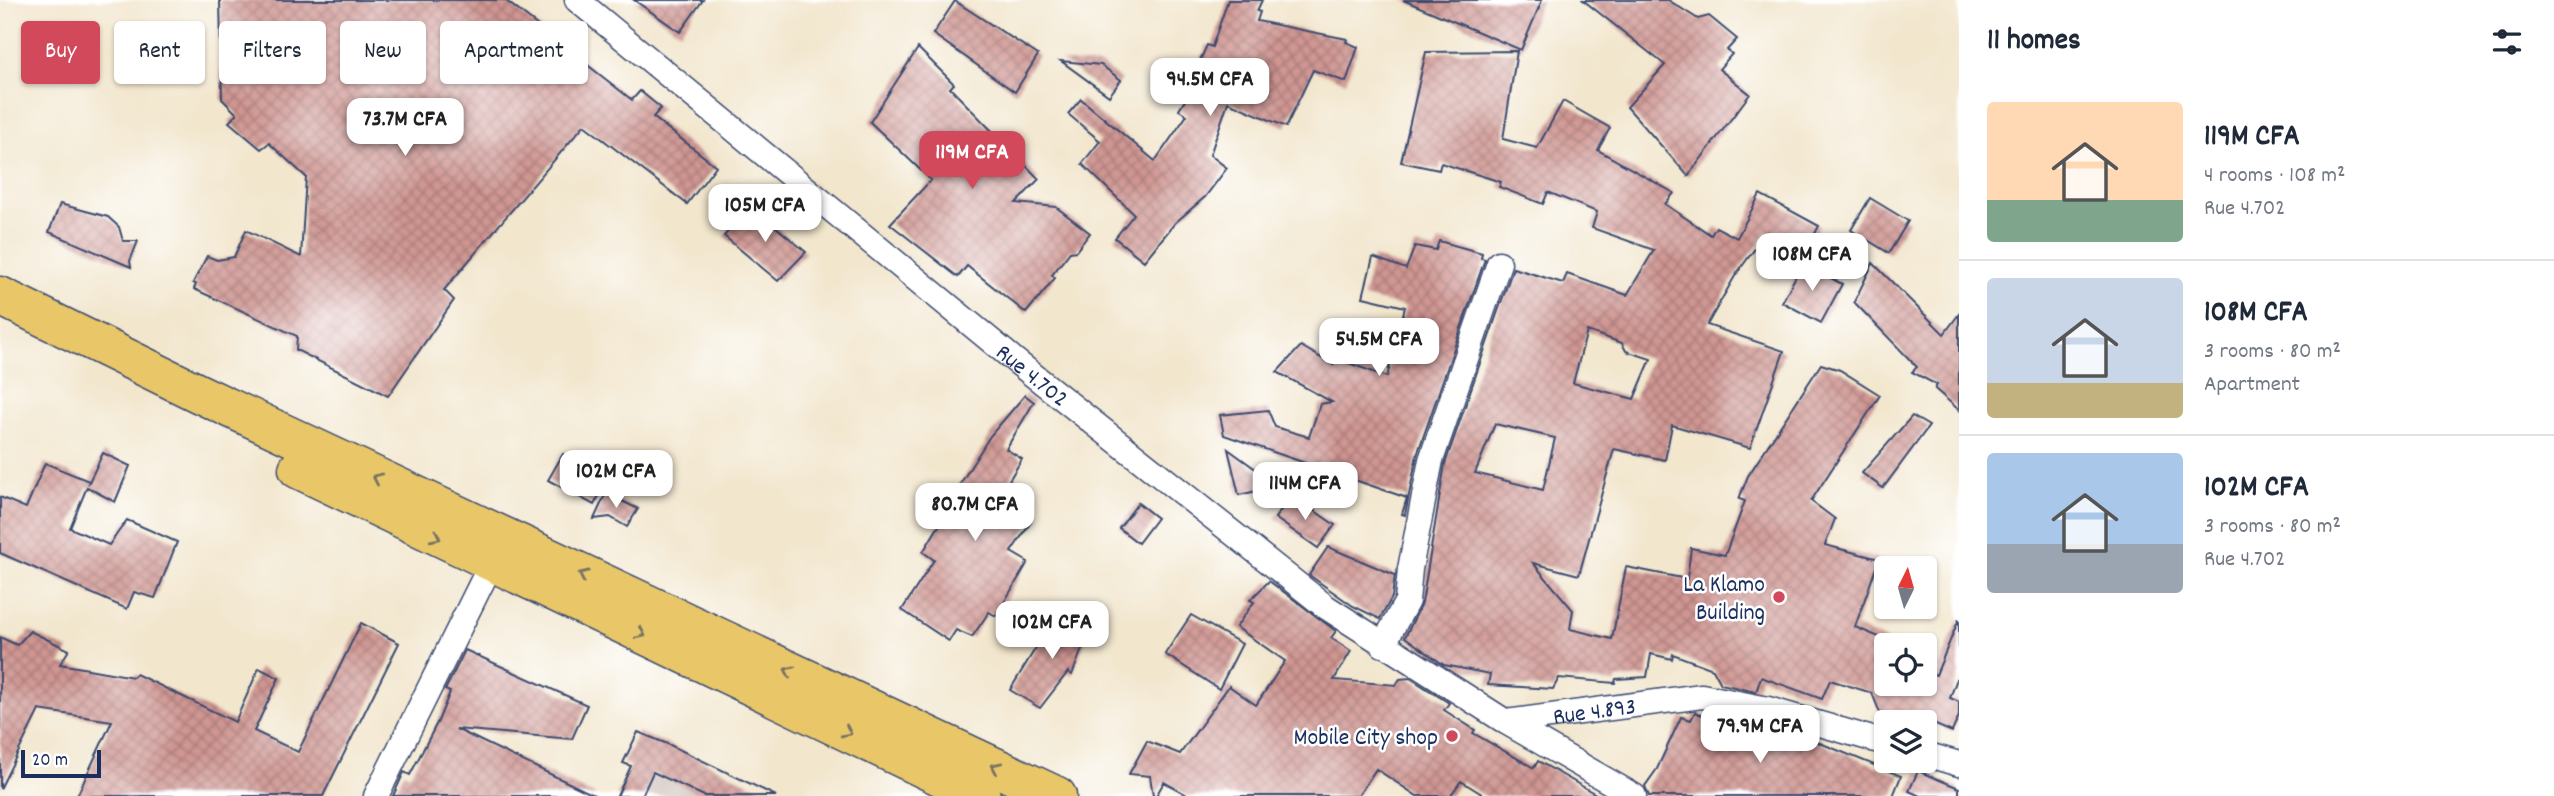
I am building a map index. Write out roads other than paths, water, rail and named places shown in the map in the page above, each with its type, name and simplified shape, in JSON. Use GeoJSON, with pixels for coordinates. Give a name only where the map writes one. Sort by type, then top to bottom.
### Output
{"type":"FeatureCollection","features":[{"type":"Feature","properties":{"kind":"highway"},"geometry":{"type":"LineString","coordinates":[[0,296],[719,654],[981,796]]}},
{"type":"Feature","properties":{"kind":"highway"},"geometry":{"type":"LineString","coordinates":[[0,324],[491,564],[719,654],[1057,796]]}},
{"type":"Feature","properties":{"kind":"street","name":"Rue 4.702"},"geometry":{"type":"LineString","coordinates":[[577,0],[1017,363],[1326,607],[1506,722],[1634,796]]}},
{"type":"Feature","properties":{"kind":"street"},"geometry":{"type":"LineString","coordinates":[[1383,645],[1407,601],[1410,569],[1431,460],[1499,262]]}},
{"type":"Feature","properties":{"kind":"street"},"geometry":{"type":"LineString","coordinates":[[376,796],[491,564]]}},
{"type":"Feature","properties":{"kind":"street","name":"Rue 4.893"},"geometry":{"type":"LineString","coordinates":[[1506,722],[1703,696],[1768,709],[1874,740]]}},
{"type":"Feature","properties":{"kind":"street"},"geometry":{"type":"LineString","coordinates":[[1937,758],[1959,764]]}},
{"type":"Feature","properties":{"kind":"place","name":"La Klamo Building"},"geometry":{"type":"Point","coordinates":[1779,597]}},
{"type":"Feature","properties":{"kind":"place","name":"Mobile City shop"},"geometry":{"type":"Point","coordinates":[1452,736]}}]}
